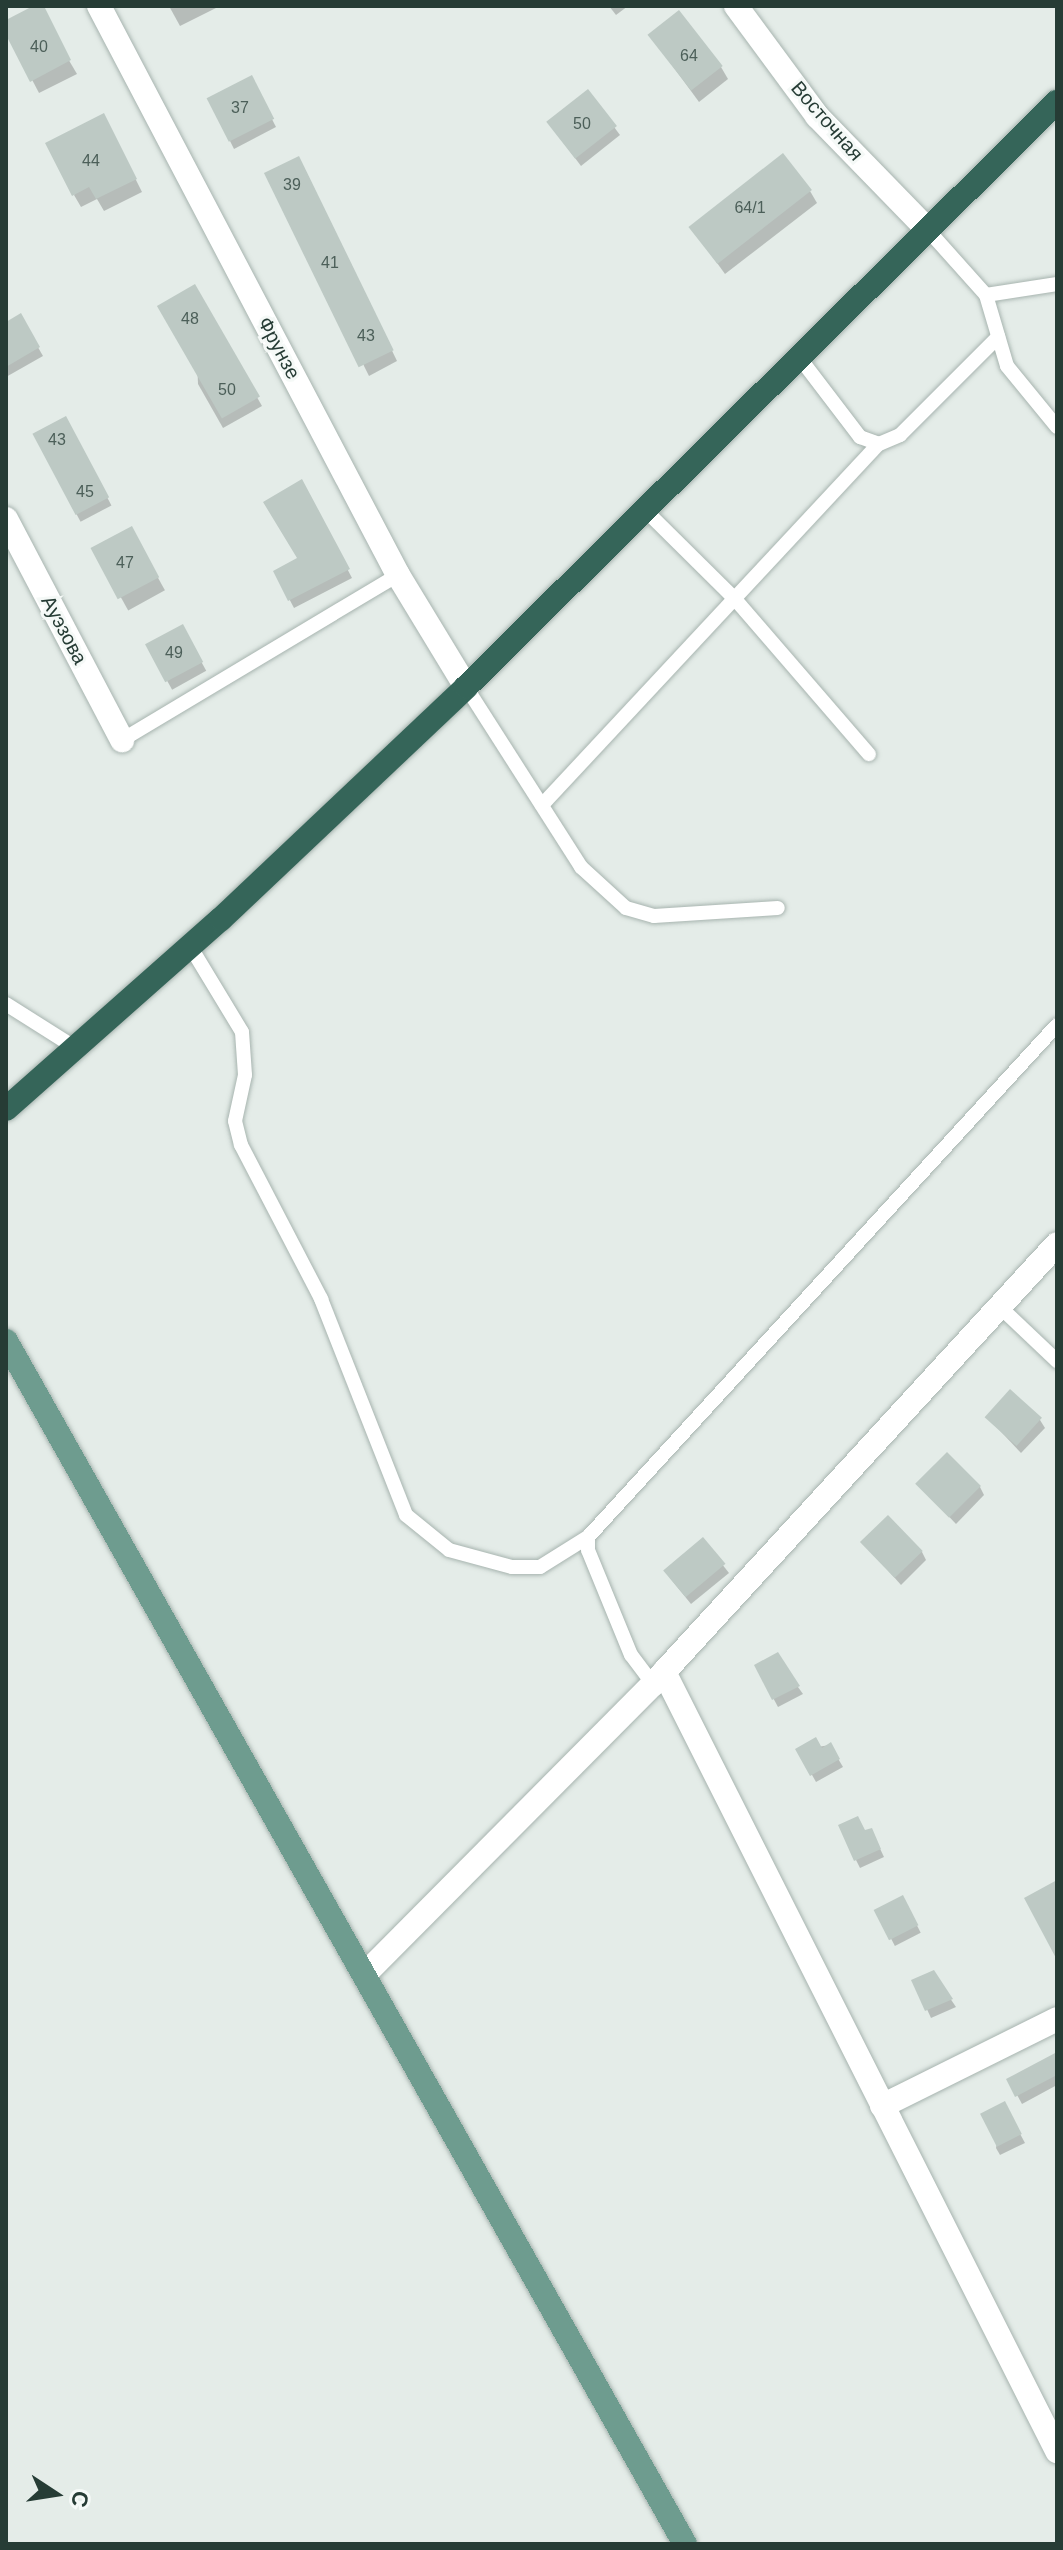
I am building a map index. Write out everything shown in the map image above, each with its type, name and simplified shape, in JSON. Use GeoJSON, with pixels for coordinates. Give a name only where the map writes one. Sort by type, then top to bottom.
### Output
{"type":"FeatureCollection","features":[{"type":"Feature","properties":{"kind":"highway"},"geometry":{"type":"LineString","coordinates":[[7,1108],[190,946],[466,687],[1057,102]]}},
{"type":"Feature","properties":{"kind":"main road"},"geometry":{"type":"LineString","coordinates":[[6,1341],[366,1973],[685,2544]]}},
{"type":"Feature","properties":{"kind":"street","name":"Фрунзе"},"geometry":{"type":"LineString","coordinates":[[99,6],[398,575],[466,687]]}},
{"type":"Feature","properties":{"kind":"street","name":"Восточная"},"geometry":{"type":"LineString","coordinates":[[736,6],[817,116],[927,229]]}},
{"type":"Feature","properties":{"kind":"street","name":"Ауэзова"},"geometry":{"type":"LineString","coordinates":[[6,519],[122,740]]}},
{"type":"Feature","properties":{"kind":"street"},"geometry":{"type":"LineString","coordinates":[[366,1973],[658,1678],[1057,1244]]}},
{"type":"Feature","properties":{"kind":"street"},"geometry":{"type":"LineString","coordinates":[[658,1678],[882,2106],[1057,2451]]}},
{"type":"Feature","properties":{"kind":"street"},"geometry":{"type":"LineString","coordinates":[[882,2106],[1057,2019]]}},
{"type":"Feature","properties":{"kind":"lane"},"geometry":{"type":"LineString","coordinates":[[927,229],[986,295],[1007,366],[1057,427]]}},
{"type":"Feature","properties":{"kind":"lane"},"geometry":{"type":"LineString","coordinates":[[986,295],[1057,284]]}},
{"type":"Feature","properties":{"kind":"lane"},"geometry":{"type":"LineString","coordinates":[[542,805],[879,444],[900,435],[998,337]]}},
{"type":"Feature","properties":{"kind":"lane"},"geometry":{"type":"LineString","coordinates":[[799,357],[860,437],[879,444]]}},
{"type":"Feature","properties":{"kind":"lane"},"geometry":{"type":"LineString","coordinates":[[645,510],[735,599],[869,754]]}},
{"type":"Feature","properties":{"kind":"lane"},"geometry":{"type":"LineString","coordinates":[[122,740],[398,575]]}},
{"type":"Feature","properties":{"kind":"lane"},"geometry":{"type":"LineString","coordinates":[[466,687],[581,867],[626,908],[654,916],[778,908]]}},
{"type":"Feature","properties":{"kind":"lane"},"geometry":{"type":"LineString","coordinates":[[190,946],[242,1032],[245,1075],[235,1121],[241,1145],[321,1299],[406,1515],[449,1550],[512,1567],[540,1567],[588,1537],[1057,1025]]}},
{"type":"Feature","properties":{"kind":"lane"},"geometry":{"type":"LineString","coordinates":[[6,1004],[74,1047]]}},
{"type":"Feature","properties":{"kind":"lane"},"geometry":{"type":"LineString","coordinates":[[1000,1307],[1057,1361]]}},
{"type":"Feature","properties":{"kind":"lane"},"geometry":{"type":"LineString","coordinates":[[588,1537],[594,1568],[631,1655],[658,1678]]}},
{"type":"Feature","properties":{"kind":"building"},"geometry":{"type":"Polygon","coordinates":[[[33,6],[44,6],[71,60],[30,82],[6,35],[6,20],[33,6]]]}},
{"type":"Feature","properties":{"kind":"building"},"geometry":{"type":"Polygon","coordinates":[[[679,10],[723,66],[691,91],[647,35],[679,10]]]}},
{"type":"Feature","properties":{"kind":"building"},"geometry":{"type":"Polygon","coordinates":[[[252,75],[274,119],[229,142],[207,98],[252,75]]]}},
{"type":"Feature","properties":{"kind":"building"},"geometry":{"type":"Polygon","coordinates":[[[588,89],[617,126],[575,159],[546,122],[588,89]]]}},
{"type":"Feature","properties":{"kind":"building"},"geometry":{"type":"Polygon","coordinates":[[[104,113],[137,179],[96,199],[89,187],[72,196],[45,143],[104,113]]]}},
{"type":"Feature","properties":{"kind":"building"},"geometry":{"type":"Polygon","coordinates":[[[783,153],[812,190],[717,264],[688,227],[783,153]]]}},
{"type":"Feature","properties":{"kind":"building"},"geometry":{"type":"Polygon","coordinates":[[[299,156],[394,350],[359,367],[264,173],[299,156]]]}},
{"type":"Feature","properties":{"kind":"building"},"geometry":{"type":"Polygon","coordinates":[[[195,284],[260,397],[222,419],[157,306],[195,284]]]}},
{"type":"Feature","properties":{"kind":"building"},"geometry":{"type":"Polygon","coordinates":[[[21,313],[40,347],[6,367],[6,322],[21,313]]]}},
{"type":"Feature","properties":{"kind":"building"},"geometry":{"type":"Polygon","coordinates":[[[66,416],[109,497],[76,515],[32,434],[66,416]]]}},
{"type":"Feature","properties":{"kind":"building"},"geometry":{"type":"Polygon","coordinates":[[[302,479],[350,569],[288,601],[273,571],[297,558],[263,502],[302,479]]]}},
{"type":"Feature","properties":{"kind":"building"},"geometry":{"type":"Polygon","coordinates":[[[132,526],[159,577],[118,599],[91,548],[132,526]]]}},
{"type":"Feature","properties":{"kind":"building"},"geometry":{"type":"Polygon","coordinates":[[[183,624],[203,662],[165,682],[145,644],[183,624]]]}},
{"type":"Feature","properties":{"kind":"building"},"geometry":{"type":"Polygon","coordinates":[[[1010,1389],[1042,1418],[1017,1446],[985,1417],[1010,1389]]]}},
{"type":"Feature","properties":{"kind":"building"},"geometry":{"type":"Polygon","coordinates":[[[947,1452],[981,1486],[949,1518],[915,1484],[947,1452]]]}},
{"type":"Feature","properties":{"kind":"building"},"geometry":{"type":"Polygon","coordinates":[[[888,1515],[923,1551],[895,1578],[860,1542],[888,1515]]]}},
{"type":"Feature","properties":{"kind":"building"},"geometry":{"type":"Polygon","coordinates":[[[703,1537],[725,1564],[686,1597],[663,1570],[703,1537]]]}},
{"type":"Feature","properties":{"kind":"building"},"geometry":{"type":"Polygon","coordinates":[[[778,1652],[800,1686],[772,1700],[754,1665],[778,1652]]]}},
{"type":"Feature","properties":{"kind":"building"},"geometry":{"type":"Polygon","coordinates":[[[816,1737],[822,1748],[831,1742],[840,1759],[810,1776],[795,1749],[816,1737]]]}},
{"type":"Feature","properties":{"kind":"building"},"geometry":{"type":"Polygon","coordinates":[[[858,1816],[865,1830],[872,1828],[881,1849],[854,1861],[838,1825],[858,1816]]]}},
{"type":"Feature","properties":{"kind":"building"},"geometry":{"type":"Polygon","coordinates":[[[1057,1880],[1057,1960],[1024,1898],[1057,1880]]]}},
{"type":"Feature","properties":{"kind":"building"},"geometry":{"type":"Polygon","coordinates":[[[903,1895],[918,1925],[889,1940],[874,1910],[903,1895]]]}},
{"type":"Feature","properties":{"kind":"building"},"geometry":{"type":"Polygon","coordinates":[[[934,1970],[953,1999],[925,2011],[911,1980],[934,1970]]]}},
{"type":"Feature","properties":{"kind":"building"},"geometry":{"type":"Polygon","coordinates":[[[1057,2052],[1057,2075],[1015,2097],[1006,2079],[1057,2052]]]}},
{"type":"Feature","properties":{"kind":"building"},"geometry":{"type":"Polygon","coordinates":[[[1005,2101],[1022,2134],[997,2147],[980,2114],[1005,2101]]]}}]}
